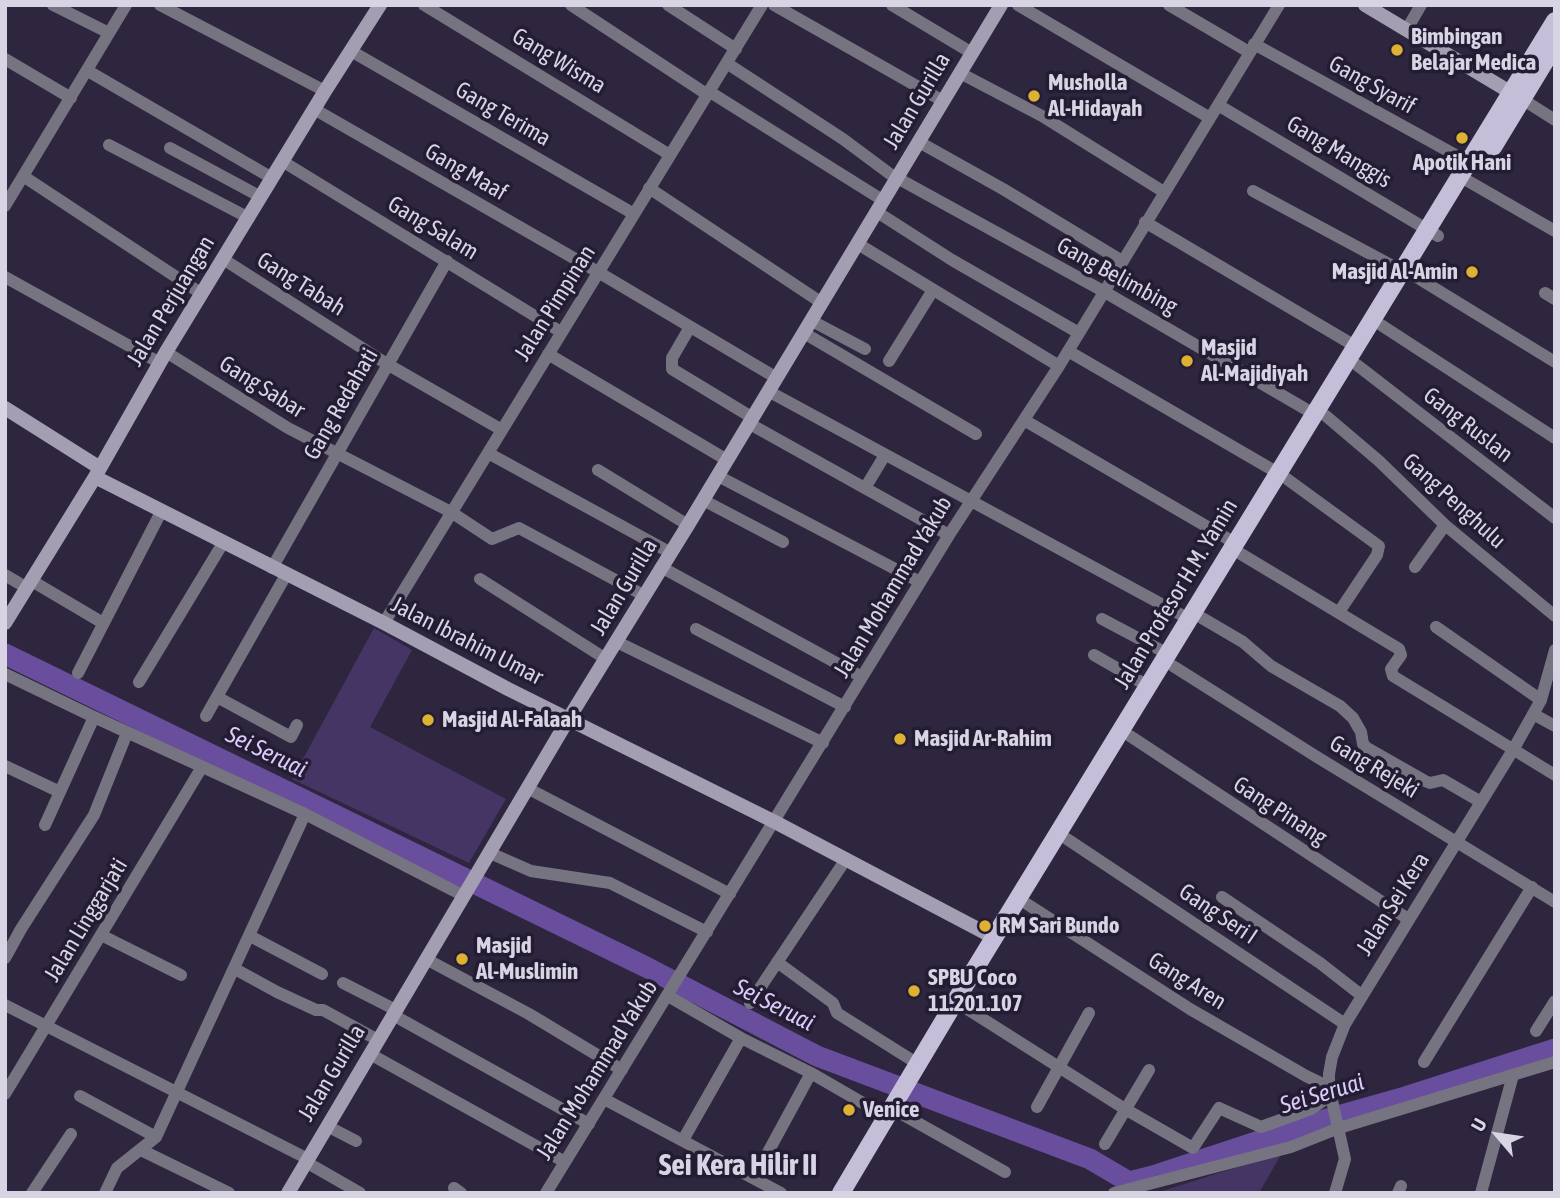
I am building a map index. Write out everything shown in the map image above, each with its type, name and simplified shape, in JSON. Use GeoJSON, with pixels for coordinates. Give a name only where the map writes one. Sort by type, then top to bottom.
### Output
{"type":"FeatureCollection","features":[{"type":"Feature","properties":{"kind":"main road","name":"Jalan Profesor H.M. Yamin"},"geometry":{"type":"LineString","coordinates":[[916,1073],[964,1007],[999,940],[1027,904],[1067,839],[1080,809],[1130,736],[1171,660],[1320,415],[1355,346],[1408,273],[1470,173],[1517,96],[1555,21]]}},
{"type":"Feature","properties":{"kind":"main road","name":"Jalan Profesor H.M. Yamin"},"geometry":{"type":"LineString","coordinates":[[1517,96],[1555,45]]}},
{"type":"Feature","properties":{"kind":"main road","name":"Jalan Profesor H.M. Yamin"},"geometry":{"type":"LineString","coordinates":[[1320,415],[1357,365],[1408,273]]}},
{"type":"Feature","properties":{"kind":"main road","name":"Jalan Profesor H.M. Yamin"},"geometry":{"type":"LineString","coordinates":[[853,1193],[916,1073],[1080,809],[1149,686],[1171,660]]}},
{"type":"Feature","properties":{"kind":"main road","name":"Jalan Profesor H.M. Yamin"},"geometry":{"type":"LineString","coordinates":[[841,1193],[897,1108]]}},
{"type":"Feature","properties":{"kind":"street"},"geometry":{"type":"LineString","coordinates":[[53,5],[109,33]]}},
{"type":"Feature","properties":{"kind":"street"},"geometry":{"type":"LineString","coordinates":[[5,206],[125,5]]}},
{"type":"Feature","properties":{"kind":"street"},"geometry":{"type":"LineString","coordinates":[[160,5],[325,90]]}},
{"type":"Feature","properties":{"kind":"street","name":"Jalan Perjuangan"},"geometry":{"type":"LineString","coordinates":[[5,624],[97,473],[163,357],[325,90],[380,5]]}},
{"type":"Feature","properties":{"kind":"street","name":"Gang Wisma"},"geometry":{"type":"LineString","coordinates":[[424,5],[670,155]]}},
{"type":"Feature","properties":{"kind":"street"},"geometry":{"type":"LineString","coordinates":[[571,5],[881,207],[952,260],[1079,333]]}},
{"type":"Feature","properties":{"kind":"street"},"geometry":{"type":"LineString","coordinates":[[668,5],[736,49]]}},
{"type":"Feature","properties":{"kind":"street","name":"Jalan Pimpinan"},"geometry":{"type":"LineString","coordinates":[[384,623],[762,5]]}},
{"type":"Feature","properties":{"kind":"street"},"geometry":{"type":"LineString","coordinates":[[774,5],[943,101]]}},
{"type":"Feature","properties":{"kind":"street"},"geometry":{"type":"LineString","coordinates":[[892,5],[972,53]]}},
{"type":"Feature","properties":{"kind":"street","name":"Jalan Gurilla"},"geometry":{"type":"LineString","coordinates":[[288,1193],[569,718],[688,526],[775,377],[881,207],[1001,5]]}},
{"type":"Feature","properties":{"kind":"street"},"geometry":{"type":"LineString","coordinates":[[1018,5],[1210,118]]}},
{"type":"Feature","properties":{"kind":"street","name":"Gang Syarif"},"geometry":{"type":"LineString","coordinates":[[1169,5],[1252,48],[1470,173],[1555,231]]}},
{"type":"Feature","properties":{"kind":"street","name":"Jalan Mohammad Yakub"},"geometry":{"type":"LineString","coordinates":[[552,1191],[565,1162],[824,743],[920,582],[1059,366],[1279,5]]}},
{"type":"Feature","properties":{"kind":"street"},"geometry":{"type":"LineString","coordinates":[[1365,5],[1555,120]]}},
{"type":"Feature","properties":{"kind":"street"},"geometry":{"type":"LineString","coordinates":[[1407,29],[1421,5]]}},
{"type":"Feature","properties":{"kind":"street","name":"Gang Terima"},"geometry":{"type":"LineString","coordinates":[[351,51],[634,214]]}},
{"type":"Feature","properties":{"kind":"street"},"geometry":{"type":"LineString","coordinates":[[5,59],[71,98]]}},
{"type":"Feature","properties":{"kind":"street","name":"Gang Belimbing"},"geometry":{"type":"LineString","coordinates":[[728,64],[843,139],[897,178],[1103,291],[1320,415]]}},
{"type":"Feature","properties":{"kind":"street"},"geometry":{"type":"LineString","coordinates":[[88,71],[272,178]]}},
{"type":"Feature","properties":{"kind":"street"},"geometry":{"type":"LineString","coordinates":[[960,73],[1042,117],[1164,191]]}},
{"type":"Feature","properties":{"kind":"street","name":"Gang Manggis"},"geometry":{"type":"LineString","coordinates":[[1218,104],[1433,233]]}},
{"type":"Feature","properties":{"kind":"street","name":"Gang Maaf"},"geometry":{"type":"LineString","coordinates":[[314,109],[775,377]]}},
{"type":"Feature","properties":{"kind":"street"},"geometry":{"type":"LineString","coordinates":[[919,142],[1122,261]]}},
{"type":"Feature","properties":{"kind":"street"},"geometry":{"type":"LineString","coordinates":[[110,145],[248,218]]}},
{"type":"Feature","properties":{"kind":"street"},"geometry":{"type":"LineString","coordinates":[[170,148],[261,197]]}},
{"type":"Feature","properties":{"kind":"street","name":"Gang Salam"},"geometry":{"type":"LineString","coordinates":[[282,161],[561,332]]}},
{"type":"Feature","properties":{"kind":"street"},"geometry":{"type":"LineString","coordinates":[[23,176],[202,294]]}},
{"type":"Feature","properties":{"kind":"street"},"geometry":{"type":"LineString","coordinates":[[649,188],[822,303]]}},
{"type":"Feature","properties":{"kind":"street"},"geometry":{"type":"LineString","coordinates":[[1253,191],[1408,273],[1555,362]]}},
{"type":"Feature","properties":{"kind":"street"},"geometry":{"type":"LineString","coordinates":[[1145,222],[1355,346]]}},
{"type":"Feature","properties":{"kind":"street"},"geometry":{"type":"LineString","coordinates":[[858,244],[1059,366]]}},
{"type":"Feature","properties":{"kind":"street","name":"Gang Tabah"},"geometry":{"type":"LineString","coordinates":[[223,260],[387,365],[502,430]]}},
{"type":"Feature","properties":{"kind":"street","name":"Gang Redahati"},"geometry":{"type":"LineString","coordinates":[[272,568],[447,261]]}},
{"type":"Feature","properties":{"kind":"street","name":"Gang Sabar"},"geometry":{"type":"LineString","coordinates":[[5,277],[163,357],[336,454],[451,512],[492,539],[519,528],[645,596]]}},
{"type":"Feature","properties":{"kind":"street"},"geometry":{"type":"LineString","coordinates":[[889,361],[933,290]]}},
{"type":"Feature","properties":{"kind":"street"},"geometry":{"type":"LineString","coordinates":[[1381,325],[1555,438]]}},
{"type":"Feature","properties":{"kind":"street"},"geometry":{"type":"LineString","coordinates":[[690,327],[672,358],[672,369],[751,421],[949,535]]}},
{"type":"Feature","properties":{"kind":"street"},"geometry":{"type":"LineString","coordinates":[[808,327],[865,348]]}},
{"type":"Feature","properties":{"kind":"street"},"geometry":{"type":"LineString","coordinates":[[808,327],[976,433]]}},
{"type":"Feature","properties":{"kind":"street"},"geometry":{"type":"LineString","coordinates":[[1068,351],[1283,476],[1379,546],[1377,555],[1339,612]]}},
{"type":"Feature","properties":{"kind":"street"},"geometry":{"type":"LineString","coordinates":[[548,354],[727,460]]}},
{"type":"Feature","properties":{"kind":"street","name":"Gang Ruslan"},"geometry":{"type":"LineString","coordinates":[[1357,365],[1555,518]]}},
{"type":"Feature","properties":{"kind":"street"},"geometry":{"type":"LineString","coordinates":[[768,391],[970,502],[1243,642],[1271,666],[1340,706],[1353,718],[1364,746],[1425,781],[1430,783],[1443,780],[1481,802]]}},
{"type":"Feature","properties":{"kind":"street","name":"Jalan Ibrahim Umar"},"geometry":{"type":"LineString","coordinates":[[5,408],[97,473],[162,512],[775,822],[999,940]]}},
{"type":"Feature","properties":{"kind":"street","name":"Gang Penghulu"},"geometry":{"type":"LineString","coordinates":[[1320,415],[1379,461],[1445,525],[1555,616]]}},
{"type":"Feature","properties":{"kind":"street"},"geometry":{"type":"LineString","coordinates":[[1024,420],[1401,651],[1391,670],[1393,676],[1555,775]]}},
{"type":"Feature","properties":{"kind":"street"},"geometry":{"type":"LineString","coordinates":[[488,453],[671,552]]}},
{"type":"Feature","properties":{"kind":"street"},"geometry":{"type":"LineString","coordinates":[[865,488],[885,455]]}},
{"type":"Feature","properties":{"kind":"street"},"geometry":{"type":"LineString","coordinates":[[598,470],[688,526]]}},
{"type":"Feature","properties":{"kind":"street"},"geometry":{"type":"LineString","coordinates":[[718,476],[920,582]]}},
{"type":"Feature","properties":{"kind":"street"},"geometry":{"type":"LineString","coordinates":[[703,500],[783,542]]}},
{"type":"Feature","properties":{"kind":"street"},"geometry":{"type":"LineString","coordinates":[[78,673],[162,512]]}},
{"type":"Feature","properties":{"kind":"street"},"geometry":{"type":"LineString","coordinates":[[1415,567],[1445,525]]}},
{"type":"Feature","properties":{"kind":"street"},"geometry":{"type":"LineString","coordinates":[[139,682],[223,544]]}},
{"type":"Feature","properties":{"kind":"street"},"geometry":{"type":"LineString","coordinates":[[661,567],[862,677]]}},
{"type":"Feature","properties":{"kind":"street"},"geometry":{"type":"LineString","coordinates":[[5,575],[103,623]]}},
{"type":"Feature","properties":{"kind":"street"},"geometry":{"type":"LineString","coordinates":[[206,716],[286,575]]}},
{"type":"Feature","properties":{"kind":"street"},"geometry":{"type":"LineString","coordinates":[[480,579],[606,659]]}},
{"type":"Feature","properties":{"kind":"street","name":"Gang Rejeki"},"geometry":{"type":"LineString","coordinates":[[1102,619],[1171,660],[1317,757],[1554,900]]}},
{"type":"Feature","properties":{"kind":"street"},"geometry":{"type":"LineString","coordinates":[[1436,626],[1546,698]]}},
{"type":"Feature","properties":{"kind":"street"},"geometry":{"type":"LineString","coordinates":[[696,629],[845,706]]}},
{"type":"Feature","properties":{"kind":"street"},"geometry":{"type":"LineString","coordinates":[[617,642],[824,743]]}},
{"type":"Feature","properties":{"kind":"street","name":"Jalan Sei Kera"},"geometry":{"type":"LineString","coordinates":[[1335,1193],[1345,1159],[1331,1093],[1332,1057],[1345,1024],[1533,714],[1546,698],[1555,650]]}},
{"type":"Feature","properties":{"kind":"street"},"geometry":{"type":"LineString","coordinates":[[1094,655],[1149,686]]}},
{"type":"Feature","properties":{"kind":"street"},"geometry":{"type":"LineString","coordinates":[[5,674],[94,718],[305,814],[466,893]]}},
{"type":"Feature","properties":{"kind":"street"},"geometry":{"type":"LineString","coordinates":[[217,696],[291,737],[297,726]]}},
{"type":"Feature","properties":{"kind":"street"},"geometry":{"type":"LineString","coordinates":[[1533,714],[1555,726]]}},
{"type":"Feature","properties":{"kind":"street"},"geometry":{"type":"LineString","coordinates":[[45,825],[94,718]]}},
{"type":"Feature","properties":{"kind":"street"},"geometry":{"type":"LineString","coordinates":[[5,958],[94,815],[127,733]]}},
{"type":"Feature","properties":{"kind":"street","name":"Gang Pinang"},"geometry":{"type":"LineString","coordinates":[[1130,736],[1408,919]]}},
{"type":"Feature","properties":{"kind":"street"},"geometry":{"type":"LineString","coordinates":[[5,766],[60,792]]}},
{"type":"Feature","properties":{"kind":"street","name":"Jalan Linggarjati"},"geometry":{"type":"LineString","coordinates":[[5,1094],[202,767]]}},
{"type":"Feature","properties":{"kind":"street"},"geometry":{"type":"LineString","coordinates":[[528,789],[730,894]]}},
{"type":"Feature","properties":{"kind":"street"},"geometry":{"type":"LineString","coordinates":[[106,1192],[117,1168],[156,1137],[305,814]]}},
{"type":"Feature","properties":{"kind":"street","name":"Gang Seri I"},"geometry":{"type":"LineString","coordinates":[[1067,839],[1345,1024]]}},
{"type":"Feature","properties":{"kind":"street"},"geometry":{"type":"LineString","coordinates":[[487,859],[531,871],[610,883],[707,932]]}},
{"type":"Feature","properties":{"kind":"street"},"geometry":{"type":"LineString","coordinates":[[750,1003],[846,859]]}},
{"type":"Feature","properties":{"kind":"street"},"geometry":{"type":"LineString","coordinates":[[1424,1062],[1532,887]]}},
{"type":"Feature","properties":{"kind":"street"},"geometry":{"type":"LineString","coordinates":[[1222,897],[1320,963],[1362,995]]}},
{"type":"Feature","properties":{"kind":"street","name":"Gang Aren"},"geometry":{"type":"LineString","coordinates":[[1027,904],[1190,1009],[1331,1093]]}},
{"type":"Feature","properties":{"kind":"street"},"geometry":{"type":"LineString","coordinates":[[101,934],[181,975]]}},
{"type":"Feature","properties":{"kind":"street"},"geometry":{"type":"LineString","coordinates":[[250,936],[322,974]]}},
{"type":"Feature","properties":{"kind":"street"},"geometry":{"type":"LineString","coordinates":[[426,959],[529,1014],[622,1070]]}},
{"type":"Feature","properties":{"kind":"street"},"geometry":{"type":"LineString","coordinates":[[777,962],[833,1003],[837,1013],[916,1073]]}},
{"type":"Feature","properties":{"kind":"street"},"geometry":{"type":"LineString","coordinates":[[235,969],[277,992],[316,1010],[323,1010],[378,1040]]}},
{"type":"Feature","properties":{"kind":"street"},"geometry":{"type":"LineString","coordinates":[[343,983],[589,1124]]}},
{"type":"Feature","properties":{"kind":"street"},"geometry":{"type":"LineString","coordinates":[[671,992],[741,1038],[811,1073],[897,1108],[1005,1172]]}},
{"type":"Feature","properties":{"kind":"street"},"geometry":{"type":"LineString","coordinates":[[1536,1031],[1555,1001]]}},
{"type":"Feature","properties":{"kind":"street"},"geometry":{"type":"LineString","coordinates":[[5,1005],[177,1091],[307,1161],[360,1193]]}},
{"type":"Feature","properties":{"kind":"street"},"geometry":{"type":"LineString","coordinates":[[964,1007],[1125,1109],[1194,1148],[1219,1108],[1261,1128],[1311,1109],[1331,1093]]}},
{"type":"Feature","properties":{"kind":"street"},"geometry":{"type":"LineString","coordinates":[[1037,1107],[1089,1013]]}},
{"type":"Feature","properties":{"kind":"street"},"geometry":{"type":"LineString","coordinates":[[683,1140],[741,1038]]}},
{"type":"Feature","properties":{"kind":"street"},"geometry":{"type":"LineString","coordinates":[[370,1054],[565,1162]]}},
{"type":"Feature","properties":{"kind":"street"},"geometry":{"type":"LineString","coordinates":[[1114,1193],[1292,1147],[1339,1126],[1555,1062]]}},
{"type":"Feature","properties":{"kind":"street"},"geometry":{"type":"LineString","coordinates":[[1105,1144],[1149,1070]]}},
{"type":"Feature","properties":{"kind":"street"},"geometry":{"type":"LineString","coordinates":[[754,1178],[811,1073]]}},
{"type":"Feature","properties":{"kind":"street"},"geometry":{"type":"LineString","coordinates":[[1481,1193],[1513,1075]]}},
{"type":"Feature","properties":{"kind":"street"},"geometry":{"type":"LineString","coordinates":[[80,1096],[156,1137]]}},
{"type":"Feature","properties":{"kind":"street"},"geometry":{"type":"LineString","coordinates":[[604,1099],[781,1193]]}},
{"type":"Feature","properties":{"kind":"street"},"geometry":{"type":"LineString","coordinates":[[327,1126],[356,1141]]}},
{"type":"Feature","properties":{"kind":"street"},"geometry":{"type":"LineString","coordinates":[[32,1193],[71,1134]]}},
{"type":"Feature","properties":{"kind":"street"},"geometry":{"type":"LineString","coordinates":[[141,1150],[229,1193]]}},
{"type":"Feature","properties":{"kind":"shaded area"},"geometry":{"type":"Polygon","coordinates":[[[374,628],[412,650],[370,727],[506,799],[469,863],[292,779],[374,628]]]}},
{"type":"Feature","properties":{"kind":"shaded area"},"geometry":{"type":"Polygon","coordinates":[[[1282,1153],[1259,1193],[1156,1193],[1282,1153]]]}},
{"type":"Feature","properties":{"kind":"waterway","name":"Sei Seruai"},"geometry":{"type":"LineString","coordinates":[[5,654],[646,967],[817,1056],[1090,1159],[1129,1182],[1555,1049]]}},
{"type":"Feature","properties":{"kind":"place","name":"Bimbingan Belajar Medica"},"geometry":{"type":"Point","coordinates":[1397,50]}},
{"type":"Feature","properties":{"kind":"place","name":"Musholla Al-Hidayah"},"geometry":{"type":"Point","coordinates":[1034,96]}},
{"type":"Feature","properties":{"kind":"place","name":"Apotik Hani"},"geometry":{"type":"Point","coordinates":[1462,138]}},
{"type":"Feature","properties":{"kind":"place","name":"Masjid Al-Amin"},"geometry":{"type":"Point","coordinates":[1472,272]}},
{"type":"Feature","properties":{"kind":"place","name":"Masjid Al-Majidiyah"},"geometry":{"type":"Point","coordinates":[1187,361]}},
{"type":"Feature","properties":{"kind":"place","name":"Masjid Al-Falaah"},"geometry":{"type":"Point","coordinates":[428,720]}},
{"type":"Feature","properties":{"kind":"place","name":"Masjid Ar-Rahim"},"geometry":{"type":"Point","coordinates":[900,739]}},
{"type":"Feature","properties":{"kind":"place","name":"RM Sari Bundo"},"geometry":{"type":"Point","coordinates":[985,926]}},
{"type":"Feature","properties":{"kind":"place","name":"Masjid Al-Muslimin"},"geometry":{"type":"Point","coordinates":[462,959]}},
{"type":"Feature","properties":{"kind":"place","name":"SPBU Coco 11.201.107"},"geometry":{"type":"Point","coordinates":[914,991]}},
{"type":"Feature","properties":{"kind":"place","name":"Venice"},"geometry":{"type":"Point","coordinates":[849,1110]}},
{"type":"Feature","properties":{"kind":"district","name":"Sei Kera Hilir II"},"geometry":{"type":"Point","coordinates":[738,1166]}}]}
